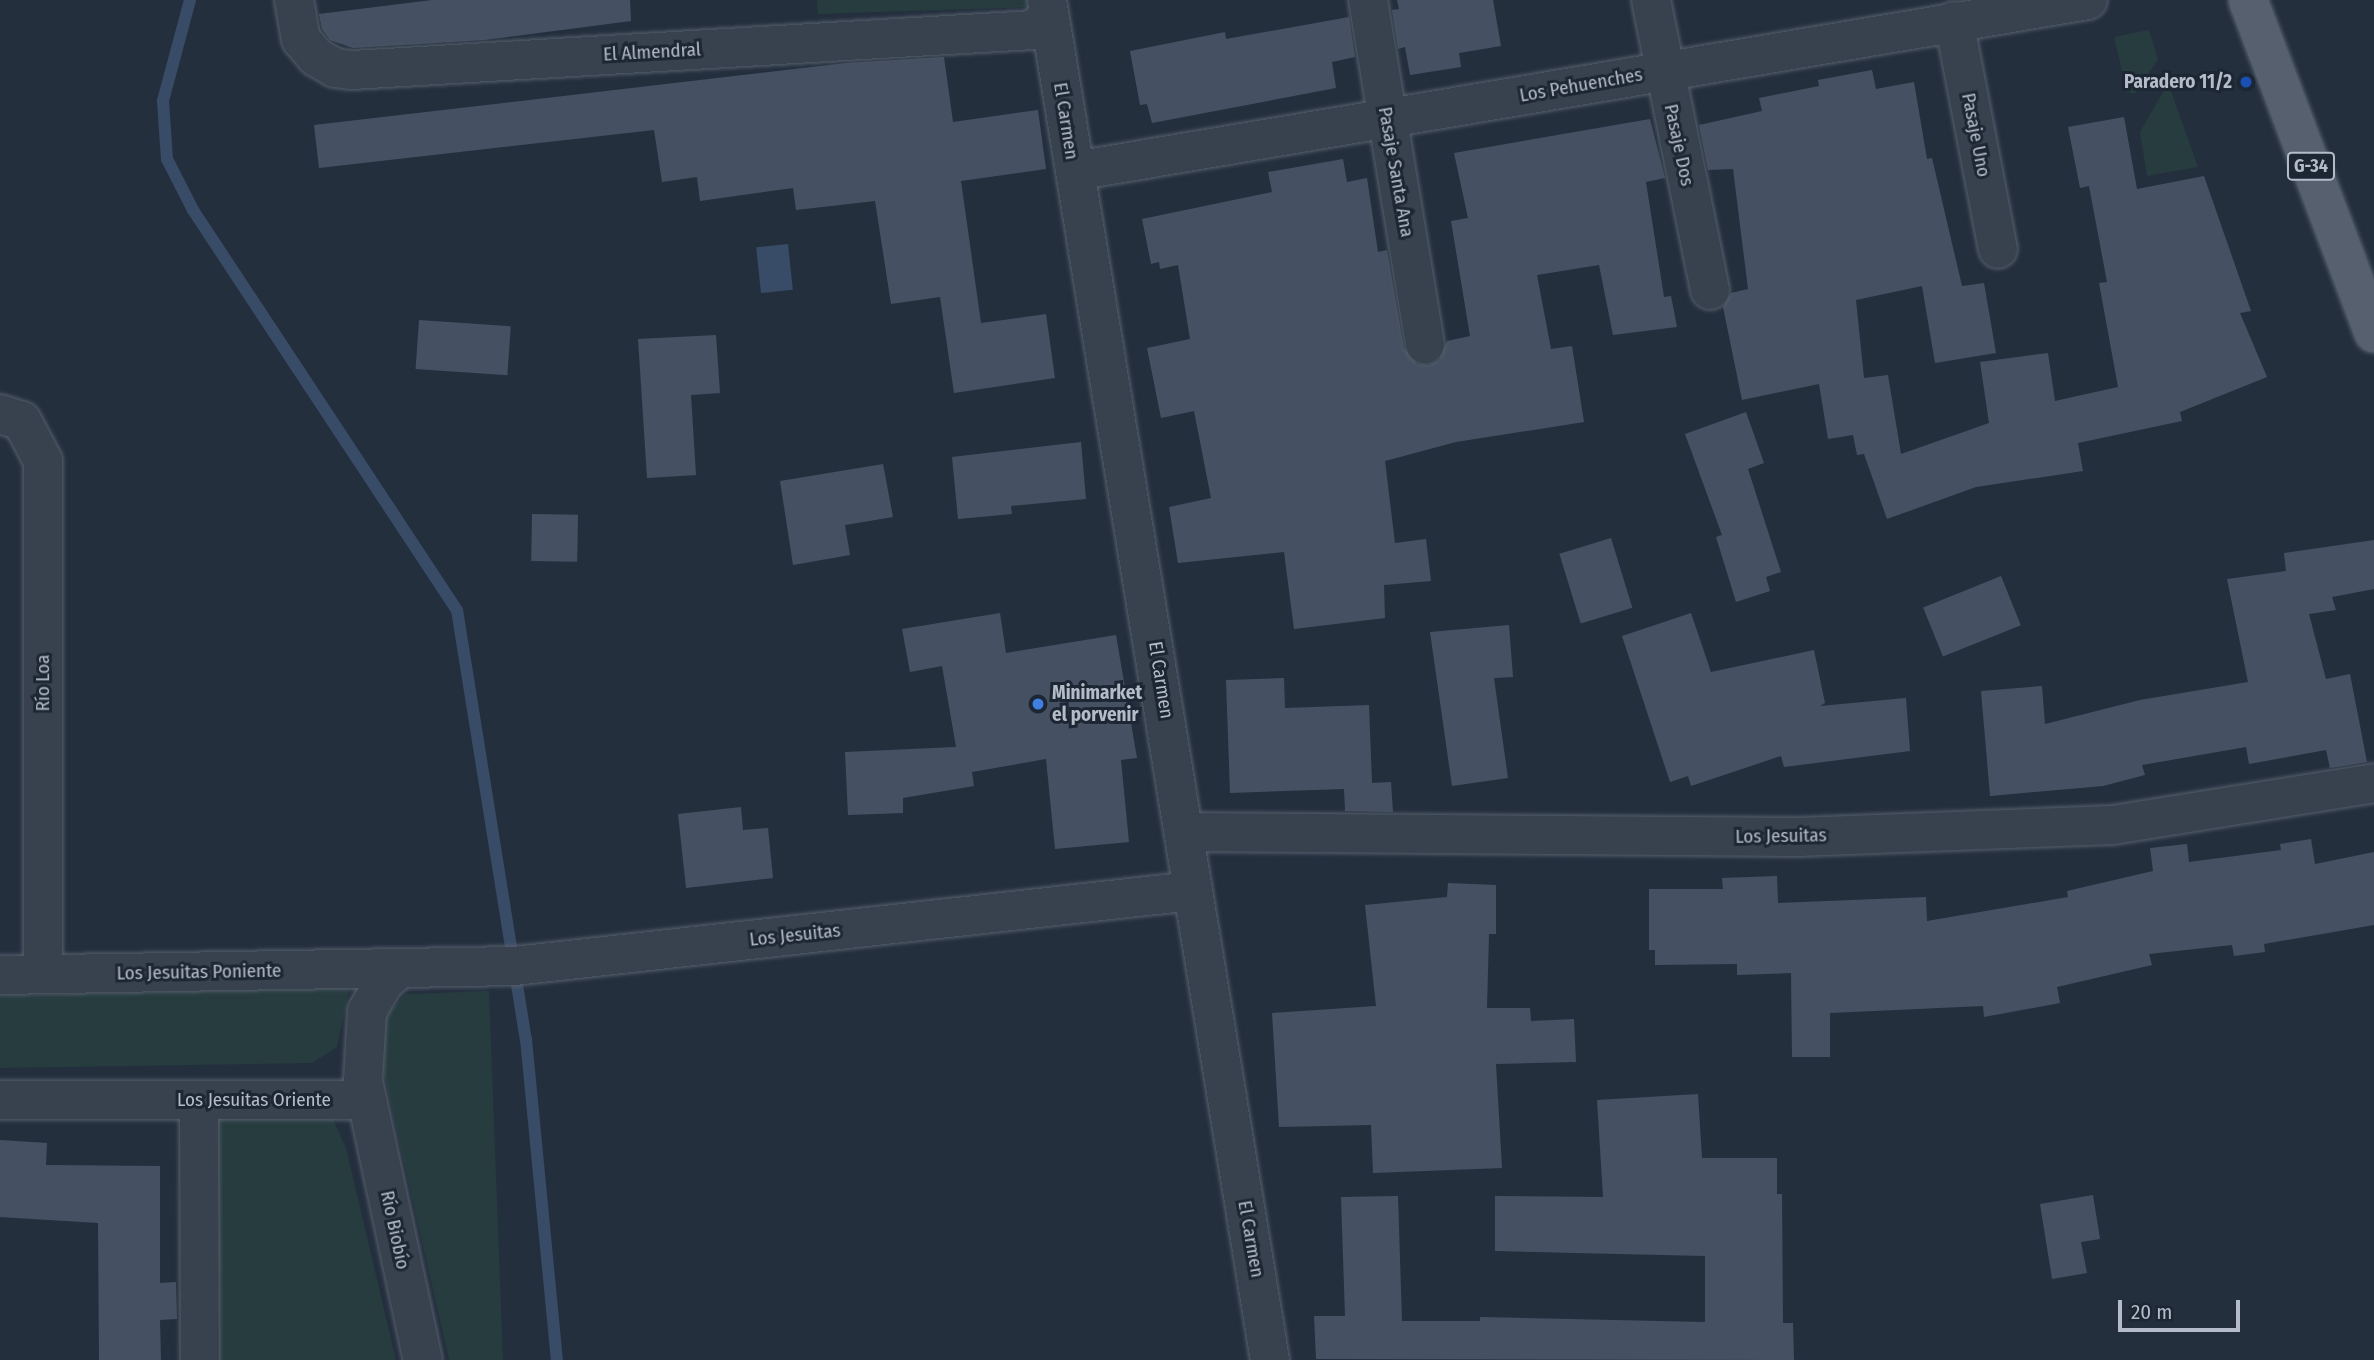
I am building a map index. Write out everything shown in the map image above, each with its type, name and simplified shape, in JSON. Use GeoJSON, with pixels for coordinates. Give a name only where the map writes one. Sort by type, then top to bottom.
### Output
{"type":"FeatureCollection","features":[{"type":"Feature","properties":{"kind":"main road","name":"G-34"},"geometry":{"type":"LineString","coordinates":[[2248,0],[2374,333]]}},
{"type":"Feature","properties":{"kind":"street","name":"El Almendral"},"geometry":{"type":"LineString","coordinates":[[294,0],[301,38],[316,57],[335,68],[352,70],[1034,30],[1048,8]]}},
{"type":"Feature","properties":{"kind":"street","name":"Pasaje Santa Ana"},"geometry":{"type":"LineString","coordinates":[[1368,0],[1425,344]]}},
{"type":"Feature","properties":{"kind":"street","name":"Pasaje Dos"},"geometry":{"type":"LineString","coordinates":[[1651,0],[1663,71],[1710,290]]}},
{"type":"Feature","properties":{"kind":"street","name":"Los Pehuenches"},"geometry":{"type":"LineString","coordinates":[[1075,171],[2088,0]]}},
{"type":"Feature","properties":{"kind":"street","name":"El Carmen"},"geometry":{"type":"LineString","coordinates":[[1048,8],[1270,1360]]}},
{"type":"Feature","properties":{"kind":"street","name":"Pasaje Uno"},"geometry":{"type":"LineString","coordinates":[[1954,21],[1998,249]]}},
{"type":"Feature","properties":{"kind":"street","name":"Río Loa"},"geometry":{"type":"LineString","coordinates":[[0,414],[22,421],[34,437],[43,461],[43,974]]}},
{"type":"Feature","properties":{"kind":"street","name":"Los Jesuitas"},"geometry":{"type":"LineString","coordinates":[[1185,832],[1798,837],[2113,825],[2374,783]]}},
{"type":"Feature","properties":{"kind":"street","name":"Los Jesuitas"},"geometry":{"type":"LineString","coordinates":[[398,970],[514,966],[1192,891]]}},
{"type":"Feature","properties":{"kind":"street","name":"Los Jesuitas Poniente"},"geometry":{"type":"LineString","coordinates":[[0,975],[398,970]]}},
{"type":"Feature","properties":{"kind":"street"},"geometry":{"type":"LineString","coordinates":[[366,1100],[361,1060],[367,1011],[384,982],[398,970]]}},
{"type":"Feature","properties":{"kind":"street","name":"Los Jesuitas Oriente"},"geometry":{"type":"LineString","coordinates":[[0,1100],[366,1100]]}},
{"type":"Feature","properties":{"kind":"street"},"geometry":{"type":"LineString","coordinates":[[199,1100],[200,1360]]}},
{"type":"Feature","properties":{"kind":"street","name":"Río Biobío"},"geometry":{"type":"LineString","coordinates":[[366,1100],[423,1360]]}},
{"type":"Feature","properties":{"kind":"green space"},"geometry":{"type":"Polygon","coordinates":[[[817,0],[1029,0],[1030,7],[818,14],[817,0]]]}},
{"type":"Feature","properties":{"kind":"green space"},"geometry":{"type":"Polygon","coordinates":[[[2149,30],[2158,59],[2135,94],[2127,92],[2114,37],[2149,30]]]}},
{"type":"Feature","properties":{"kind":"green space"},"geometry":{"type":"Polygon","coordinates":[[[2168,83],[2198,167],[2147,176],[2140,132],[2168,83]]]}},
{"type":"Feature","properties":{"kind":"green space"},"geometry":{"type":"Polygon","coordinates":[[[350,987],[337,1047],[312,1063],[0,1068],[0,996],[350,987]]]}},
{"type":"Feature","properties":{"kind":"green space"},"geometry":{"type":"Polygon","coordinates":[[[489,991],[503,1360],[449,1360],[381,1061],[381,1032],[389,1013],[405,994],[489,991]]]}},
{"type":"Feature","properties":{"kind":"green space"},"geometry":{"type":"Polygon","coordinates":[[[211,1108],[317,1110],[333,1119],[346,1148],[396,1360],[214,1360],[211,1108]]]}},
{"type":"Feature","properties":{"kind":"water"},"geometry":{"type":"Polygon","coordinates":[[[788,244],[793,290],[761,293],[756,247],[788,244]]]}},
{"type":"Feature","properties":{"kind":"building"},"geometry":{"type":"Polygon","coordinates":[[[432,0],[630,0],[631,21],[484,40],[353,48],[330,40],[322,29],[319,14],[432,0]]]}},
{"type":"Feature","properties":{"kind":"building"},"geometry":{"type":"Polygon","coordinates":[[[1397,0],[1493,0],[1501,46],[1459,53],[1461,67],[1410,75],[1405,47],[1398,49],[1392,10],[1399,9],[1397,0]]]}},
{"type":"Feature","properties":{"kind":"building"},"geometry":{"type":"Polygon","coordinates":[[[1349,17],[1355,57],[1332,62],[1336,88],[1152,123],[1147,104],[1140,105],[1130,51],[1225,32],[1226,39],[1349,17]]]}},
{"type":"Feature","properties":{"kind":"building"},"geometry":{"type":"Polygon","coordinates":[[[944,57],[953,122],[1038,110],[1046,169],[961,181],[981,323],[1046,314],[1055,378],[954,393],[940,297],[891,304],[875,201],[796,210],[793,188],[700,201],[697,177],[662,182],[654,130],[319,168],[314,125],[846,63],[944,57]]]}},
{"type":"Feature","properties":{"kind":"building"},"geometry":{"type":"Polygon","coordinates":[[[1872,70],[1876,89],[1914,82],[1927,159],[1932,158],[1962,286],[1984,283],[1996,353],[1935,363],[1922,286],[1856,300],[1864,378],[1888,375],[1901,454],[1989,423],[1980,362],[2048,353],[2055,401],[2118,387],[2099,283],[2107,282],[2089,186],[2080,188],[2068,127],[2124,117],[2137,189],[2204,176],[2251,311],[2240,313],[2267,377],[2180,412],[2182,421],[2078,443],[2083,471],[1976,487],[1887,519],[1864,454],[1857,455],[1853,435],[1828,439],[1819,384],[1742,400],[1723,307],[1731,293],[1748,289],[1733,169],[1708,170],[1699,125],[1762,111],[1759,98],[1819,86],[1818,80],[1872,70]]]}},
{"type":"Feature","properties":{"kind":"building"},"geometry":{"type":"Polygon","coordinates":[[[1650,119],[1665,178],[1646,182],[1664,297],[1671,296],[1677,327],[1613,335],[1599,265],[1537,275],[1551,349],[1572,346],[1584,422],[1456,442],[1385,461],[1395,543],[1426,539],[1431,581],[1384,585],[1385,618],[1294,629],[1284,552],[1178,563],[1169,507],[1211,498],[1194,411],[1161,418],[1147,348],[1190,339],[1178,265],[1160,269],[1159,262],[1151,264],[1142,219],[1272,192],[1268,172],[1343,159],[1347,182],[1367,178],[1378,252],[1387,250],[1404,348],[1417,364],[1429,365],[1439,360],[1447,341],[1470,336],[1451,221],[1468,218],[1454,153],[1650,119]]]}},
{"type":"Feature","properties":{"kind":"building"},"geometry":{"type":"Polygon","coordinates":[[[419,320],[511,326],[507,375],[416,369],[419,320]]]}},
{"type":"Feature","properties":{"kind":"building"},"geometry":{"type":"Polygon","coordinates":[[[716,335],[720,393],[691,395],[696,475],[647,478],[638,339],[716,335]]]}},
{"type":"Feature","properties":{"kind":"building"},"geometry":{"type":"Polygon","coordinates":[[[1746,412],[1764,463],[1748,469],[1781,572],[1766,577],[1770,591],[1736,602],[1716,537],[1722,535],[1685,434],[1746,412]]]}},
{"type":"Feature","properties":{"kind":"building"},"geometry":{"type":"Polygon","coordinates":[[[1081,442],[1086,499],[1011,506],[1012,514],[958,519],[952,457],[1081,442]]]}},
{"type":"Feature","properties":{"kind":"building"},"geometry":{"type":"Polygon","coordinates":[[[883,464],[893,517],[845,525],[850,555],[793,565],[780,481],[883,464]]]}},
{"type":"Feature","properties":{"kind":"building"},"geometry":{"type":"Polygon","coordinates":[[[532,514],[578,515],[577,562],[531,561],[532,514]]]}},
{"type":"Feature","properties":{"kind":"building"},"geometry":{"type":"Polygon","coordinates":[[[1611,538],[1632,608],[1581,624],[1559,554],[1611,538]]]}},
{"type":"Feature","properties":{"kind":"building"},"geometry":{"type":"Polygon","coordinates":[[[2374,540],[2374,589],[2332,597],[2336,610],[2309,614],[2326,679],[2350,674],[2367,762],[2330,768],[2326,750],[2249,764],[2246,747],[2142,765],[2145,775],[2103,786],[1990,796],[1981,691],[2042,686],[2045,724],[2140,700],[2248,682],[2227,579],[2286,571],[2284,553],[2374,540]]]}},
{"type":"Feature","properties":{"kind":"building"},"geometry":{"type":"Polygon","coordinates":[[[2001,576],[2021,625],[1943,657],[1923,607],[2001,576]]]}},
{"type":"Feature","properties":{"kind":"building","name":"Minimarket el porvenir"},"geometry":{"type":"Polygon","coordinates":[[[1000,613],[1006,653],[1116,635],[1137,758],[1121,760],[1129,842],[1055,849],[1046,759],[972,772],[974,786],[903,798],[903,813],[848,815],[845,752],[956,747],[942,666],[910,672],[902,629],[1000,613]]]}},
{"type":"Feature","properties":{"kind":"building"},"geometry":{"type":"Polygon","coordinates":[[[1691,613],[1711,672],[1814,650],[1825,703],[1820,706],[1906,698],[1910,751],[1784,767],[1781,756],[1691,786],[1688,776],[1670,782],[1622,636],[1691,613]]]}},
{"type":"Feature","properties":{"kind":"building"},"geometry":{"type":"Polygon","coordinates":[[[1509,625],[1513,677],[1494,678],[1508,778],[1452,786],[1430,632],[1509,625]]]}},
{"type":"Feature","properties":{"kind":"building"},"geometry":{"type":"Polygon","coordinates":[[[1284,678],[1285,708],[1369,705],[1372,783],[1391,782],[1393,812],[1345,811],[1344,789],[1230,793],[1226,680],[1284,678]]]}},
{"type":"Feature","properties":{"kind":"building"},"geometry":{"type":"Polygon","coordinates":[[[741,807],[743,830],[768,828],[773,878],[686,888],[678,814],[741,807]]]}},
{"type":"Feature","properties":{"kind":"building"},"geometry":{"type":"Polygon","coordinates":[[[2311,839],[2315,864],[2374,852],[2374,925],[2264,944],[2265,952],[2234,956],[2232,945],[2149,954],[2152,965],[2057,987],[2060,1003],[1984,1017],[1983,1006],[1830,1013],[1830,1057],[1792,1057],[1791,973],[1737,975],[1737,964],[1655,965],[1655,950],[1649,950],[1649,889],[1723,889],[1722,878],[1777,876],[1778,903],[1926,897],[1927,921],[2068,897],[2067,891],[2153,871],[2150,848],[2187,844],[2189,862],[2281,850],[2280,844],[2311,839]]]}},
{"type":"Feature","properties":{"kind":"building"},"geometry":{"type":"Polygon","coordinates":[[[1448,883],[1496,885],[1496,934],[1489,934],[1487,1008],[1530,1008],[1531,1021],[1574,1019],[1576,1062],[1496,1064],[1502,1168],[1373,1173],[1371,1125],[1279,1127],[1272,1013],[1376,1006],[1365,905],[1447,897],[1448,883]]]}},
{"type":"Feature","properties":{"kind":"building"},"geometry":{"type":"Polygon","coordinates":[[[1698,1094],[1702,1158],[1777,1158],[1777,1194],[1782,1194],[1783,1323],[1793,1323],[1794,1360],[1316,1359],[1314,1316],[1345,1316],[1341,1197],[1398,1196],[1402,1321],[1480,1321],[1480,1317],[1705,1322],[1705,1256],[1495,1251],[1495,1196],[1603,1197],[1597,1100],[1698,1094]]]}},
{"type":"Feature","properties":{"kind":"building"},"geometry":{"type":"Polygon","coordinates":[[[0,1140],[47,1143],[46,1165],[160,1166],[160,1283],[176,1282],[177,1319],[160,1320],[161,1360],[99,1360],[98,1223],[0,1217],[0,1140]]]}},
{"type":"Feature","properties":{"kind":"building"},"geometry":{"type":"Polygon","coordinates":[[[2093,1195],[2100,1239],[2081,1242],[2087,1273],[2052,1279],[2040,1204],[2093,1195]]]}},
{"type":"Feature","properties":{"kind":"waterway"},"geometry":{"type":"LineString","coordinates":[[190,0],[163,101],[167,159],[193,210],[457,610],[526,1039],[557,1360]]}},
{"type":"Feature","properties":{"kind":"place","name":"Paradero 11/2"},"geometry":{"type":"Point","coordinates":[2246,82]}},
{"type":"Feature","properties":{"kind":"place","name":"Minimarket el porvenir"},"geometry":{"type":"Point","coordinates":[1038,704]}}]}
